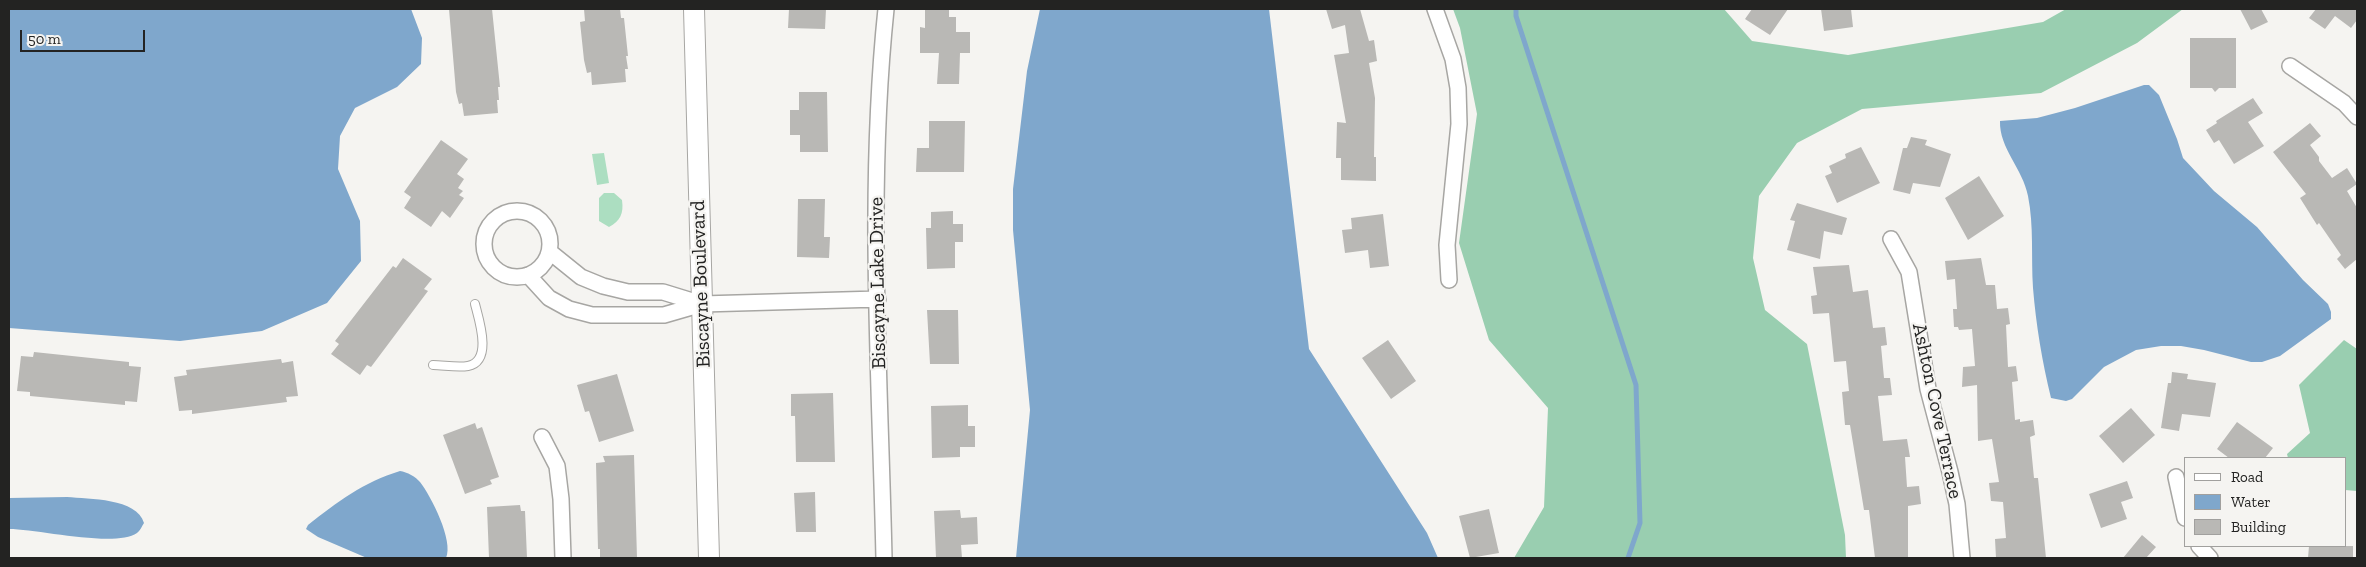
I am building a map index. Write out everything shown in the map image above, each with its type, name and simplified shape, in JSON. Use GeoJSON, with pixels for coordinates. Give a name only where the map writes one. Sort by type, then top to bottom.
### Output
{"type":"FeatureCollection","features":[{"type":"Feature","properties":{"kind":"street","name":"Biscayne Boulevard"},"geometry":{"type":"LineString","coordinates":[[694,9],[709,558]]}},
{"type":"Feature","properties":{"kind":"street","name":"Biscayne Lake Drive"},"geometry":{"type":"LineString","coordinates":[[884,558],[875,189],[877,112],[886,9]]}},
{"type":"Feature","properties":{"kind":"street"},"geometry":{"type":"LineString","coordinates":[[1435,9],[1453,59],[1458,88],[1459,124],[1447,245],[1449,280]]}},
{"type":"Feature","properties":{"kind":"street"},"geometry":{"type":"LineString","coordinates":[[2290,66],[2344,103],[2357,117]]}},
{"type":"Feature","properties":{"kind":"street"},"geometry":{"type":"LineString","coordinates":[[523,211],[534,215],[548,231],[550,252],[538,270],[528,276],[507,276],[497,271],[489,263],[485,253],[486,231],[492,221],[501,214],[523,211]]}},
{"type":"Feature","properties":{"kind":"street","name":"Ashton Cove Terrace"},"geometry":{"type":"LineString","coordinates":[[1891,239],[1909,272],[1928,389],[1957,504],[1962,558]]}},
{"type":"Feature","properties":{"kind":"street"},"geometry":{"type":"LineString","coordinates":[[550,252],[581,277],[603,286],[628,292],[672,294],[702,304]]}},
{"type":"Feature","properties":{"kind":"street"},"geometry":{"type":"LineString","coordinates":[[528,276],[549,298],[569,309],[592,315],[664,315],[702,304],[878,299]]}},
{"type":"Feature","properties":{"kind":"street"},"geometry":{"type":"LineString","coordinates":[[542,437],[557,466],[561,499],[563,558]]}},
{"type":"Feature","properties":{"kind":"street"},"geometry":{"type":"LineString","coordinates":[[2176,477],[2184,513]]}},
{"type":"Feature","properties":{"kind":"street"},"geometry":{"type":"LineString","coordinates":[[2200,547],[2210,558]]}},
{"type":"Feature","properties":{"kind":"lane"},"geometry":{"type":"LineString","coordinates":[[433,365],[469,366],[476,361],[484,347],[475,304]]}},
{"type":"Feature","properties":{"kind":"green space"},"geometry":{"type":"Polygon","coordinates":[[[1453,9],[1724,9],[1752,41],[1848,55],[2043,22],[2066,9],[2183,9],[2137,43],[2041,93],[1862,109],[1797,143],[1759,196],[1753,258],[1765,310],[1807,344],[1845,535],[1846,558],[1514,558],[1544,507],[1548,408],[1489,340],[1459,243],[1477,114],[1460,28],[1453,9]]]}},
{"type":"Feature","properties":{"kind":"green space"},"geometry":{"type":"Polygon","coordinates":[[[604,153],[609,183],[597,185],[592,154],[604,153]]]}},
{"type":"Feature","properties":{"kind":"green space"},"geometry":{"type":"Polygon","coordinates":[[[604,193],[614,193],[622,200],[620,216],[609,227],[599,221],[599,198],[604,193]]]}},
{"type":"Feature","properties":{"kind":"green space"},"geometry":{"type":"Polygon","coordinates":[[[2344,340],[2357,349],[2357,491],[2346,490],[2346,457],[2288,457],[2287,454],[2310,433],[2299,385],[2344,340]]]}},
{"type":"Feature","properties":{"kind":"water"},"geometry":{"type":"Polygon","coordinates":[[[9,9],[411,9],[422,38],[421,64],[397,87],[355,108],[340,136],[338,169],[360,221],[361,261],[327,303],[262,331],[180,341],[9,328],[9,9]]]}},
{"type":"Feature","properties":{"kind":"water"},"geometry":{"type":"Polygon","coordinates":[[[1040,9],[1269,9],[1309,349],[1427,533],[1438,558],[1016,558],[1030,410],[1013,230],[1013,189],[1027,71],[1040,9]]]}},
{"type":"Feature","properties":{"kind":"water"},"geometry":{"type":"Polygon","coordinates":[[[2149,85],[2159,95],[2183,158],[2214,191],[2257,227],[2303,280],[2328,304],[2331,319],[2280,356],[2262,362],[2251,362],[2181,346],[2161,346],[2136,350],[2104,367],[2072,399],[2066,401],[2051,398],[2036,316],[2028,196],[2003,140],[2000,121],[2037,118],[2075,108],[2149,85]]]}},
{"type":"Feature","properties":{"kind":"water"},"geometry":{"type":"Polygon","coordinates":[[[400,471],[418,480],[430,497],[447,541],[448,550],[446,558],[367,558],[318,537],[306,529],[308,525],[351,494],[375,481],[400,471]]]}},
{"type":"Feature","properties":{"kind":"water"},"geometry":{"type":"Polygon","coordinates":[[[67,497],[111,501],[122,504],[140,515],[144,523],[137,533],[112,539],[9,529],[9,498],[67,497]]]}},
{"type":"Feature","properties":{"kind":"building"},"geometry":{"type":"Polygon","coordinates":[[[449,9],[492,9],[500,87],[498,87],[499,100],[497,100],[498,113],[464,116],[462,103],[459,104],[456,92],[449,9]]]}},
{"type":"Feature","properties":{"kind":"building"},"geometry":{"type":"Polygon","coordinates":[[[584,9],[620,9],[621,18],[624,18],[628,56],[626,56],[628,69],[625,69],[626,82],[592,85],[591,72],[587,73],[584,60],[580,22],[585,21],[584,9]]]}},
{"type":"Feature","properties":{"kind":"building"},"geometry":{"type":"Polygon","coordinates":[[[789,9],[826,9],[825,29],[788,28],[789,9]]]}},
{"type":"Feature","properties":{"kind":"building"},"geometry":{"type":"Polygon","coordinates":[[[925,9],[949,9],[949,17],[956,17],[956,32],[970,32],[970,53],[960,53],[959,84],[937,84],[939,53],[920,53],[920,27],[925,28],[925,9]]]}},
{"type":"Feature","properties":{"kind":"building"},"geometry":{"type":"Polygon","coordinates":[[[1326,9],[1360,9],[1369,41],[1374,40],[1377,61],[1369,63],[1375,98],[1374,157],[1376,157],[1376,181],[1341,180],[1341,158],[1336,158],[1337,122],[1346,123],[1334,55],[1349,53],[1345,25],[1332,29],[1326,9]]]}},
{"type":"Feature","properties":{"kind":"building"},"geometry":{"type":"Polygon","coordinates":[[[1752,9],[1788,9],[1770,35],[1745,19],[1752,9]]]}},
{"type":"Feature","properties":{"kind":"building"},"geometry":{"type":"Polygon","coordinates":[[[1821,9],[1851,9],[1853,27],[1824,31],[1821,9]]]}},
{"type":"Feature","properties":{"kind":"building"},"geometry":{"type":"Polygon","coordinates":[[[2240,9],[2261,9],[2268,22],[2251,30],[2240,9]]]}},
{"type":"Feature","properties":{"kind":"building"},"geometry":{"type":"Polygon","coordinates":[[[2316,9],[2357,9],[2357,20],[2351,28],[2335,16],[2325,29],[2309,18],[2316,9]]]}},
{"type":"Feature","properties":{"kind":"building"},"geometry":{"type":"Polygon","coordinates":[[[2190,38],[2236,38],[2236,88],[2219,88],[2215,92],[2212,88],[2190,88],[2190,38]]]}},
{"type":"Feature","properties":{"kind":"building"},"geometry":{"type":"Polygon","coordinates":[[[799,92],[827,92],[828,152],[800,152],[800,135],[790,135],[790,110],[799,110],[799,92]]]}},
{"type":"Feature","properties":{"kind":"building"},"geometry":{"type":"Polygon","coordinates":[[[2253,98],[2263,113],[2248,122],[2264,146],[2234,164],[2219,140],[2214,143],[2206,130],[2217,123],[2216,121],[2253,98]]]}},
{"type":"Feature","properties":{"kind":"building"},"geometry":{"type":"Polygon","coordinates":[[[929,121],[965,121],[964,172],[916,172],[917,148],[929,148],[929,121]]]}},
{"type":"Feature","properties":{"kind":"building"},"geometry":{"type":"Polygon","coordinates":[[[2310,123],[2321,136],[2310,145],[2332,178],[2347,168],[2357,184],[2347,191],[2357,208],[2357,259],[2345,269],[2337,259],[2341,255],[2319,223],[2317,225],[2300,198],[2306,194],[2273,152],[2310,123]]]}},
{"type":"Feature","properties":{"kind":"building"},"geometry":{"type":"Polygon","coordinates":[[[1911,137],[1927,140],[1925,145],[1951,154],[1940,187],[1913,183],[1910,194],[1893,190],[1903,148],[1907,148],[1911,137]]]}},
{"type":"Feature","properties":{"kind":"building"},"geometry":{"type":"Polygon","coordinates":[[[441,140],[468,159],[457,174],[464,179],[458,188],[463,191],[459,195],[464,198],[450,218],[442,211],[431,227],[404,208],[411,197],[404,192],[441,140]]]}},
{"type":"Feature","properties":{"kind":"building"},"geometry":{"type":"Polygon","coordinates":[[[1861,147],[1880,183],[1837,203],[1825,176],[1832,173],[1829,166],[1846,158],[1845,154],[1861,147]]]}},
{"type":"Feature","properties":{"kind":"building"},"geometry":{"type":"Polygon","coordinates":[[[1979,176],[2004,216],[1968,240],[1945,198],[1979,176]]]}},
{"type":"Feature","properties":{"kind":"building"},"geometry":{"type":"Polygon","coordinates":[[[798,199],[825,199],[824,237],[830,237],[829,258],[797,257],[798,199]]]}},
{"type":"Feature","properties":{"kind":"building"},"geometry":{"type":"Polygon","coordinates":[[[1797,203],[1847,218],[1842,235],[1824,231],[1820,259],[1787,250],[1795,221],[1790,220],[1797,203]]]}},
{"type":"Feature","properties":{"kind":"building"},"geometry":{"type":"Polygon","coordinates":[[[953,211],[953,224],[963,224],[963,242],[955,242],[955,268],[927,269],[926,228],[931,228],[931,212],[953,211]]]}},
{"type":"Feature","properties":{"kind":"building"},"geometry":{"type":"Polygon","coordinates":[[[1383,214],[1389,266],[1370,268],[1368,250],[1345,253],[1342,230],[1352,229],[1351,218],[1383,214]]]}},
{"type":"Feature","properties":{"kind":"building"},"geometry":{"type":"Polygon","coordinates":[[[403,258],[432,279],[424,289],[428,291],[371,367],[367,365],[360,375],[331,354],[339,344],[335,341],[393,266],[396,268],[403,258]]]}},
{"type":"Feature","properties":{"kind":"building"},"geometry":{"type":"Polygon","coordinates":[[[1981,258],[1986,285],[1995,285],[1997,309],[2008,308],[2010,324],[2006,325],[2008,367],[2016,366],[2018,381],[2012,382],[2015,420],[2020,419],[2020,422],[2033,420],[2035,435],[2030,437],[2034,478],[2038,478],[2046,558],[1996,558],[1995,539],[2006,538],[2003,502],[1991,501],[1989,483],[1999,482],[1992,439],[1978,441],[1977,385],[1962,387],[1963,367],[1975,366],[1972,329],[1959,330],[1958,327],[1954,327],[1953,309],[1957,309],[1955,279],[1947,280],[1945,261],[1981,258]]]}},
{"type":"Feature","properties":{"kind":"building"},"geometry":{"type":"Polygon","coordinates":[[[1849,265],[1853,292],[1868,290],[1873,328],[1885,327],[1887,345],[1881,346],[1884,378],[1890,378],[1892,395],[1878,396],[1883,441],[1907,439],[1910,457],[1905,457],[1907,487],[1919,486],[1921,504],[1908,506],[1908,558],[1875,558],[1869,510],[1864,510],[1850,425],[1845,425],[1842,392],[1849,391],[1846,361],[1834,362],[1829,313],[1813,314],[1811,296],[1817,295],[1813,267],[1849,265]]]}},
{"type":"Feature","properties":{"kind":"building"},"geometry":{"type":"Polygon","coordinates":[[[927,310],[958,310],[959,364],[930,364],[927,310]]]}},
{"type":"Feature","properties":{"kind":"building"},"geometry":{"type":"Polygon","coordinates":[[[1388,340],[1416,381],[1391,399],[1362,358],[1388,340]]]}},
{"type":"Feature","properties":{"kind":"building"},"geometry":{"type":"Polygon","coordinates":[[[34,352],[129,362],[129,366],[141,367],[137,402],[125,401],[125,405],[30,396],[30,392],[17,391],[21,356],[33,357],[34,352]]]}},
{"type":"Feature","properties":{"kind":"building"},"geometry":{"type":"Polygon","coordinates":[[[281,359],[282,363],[293,361],[298,396],[286,397],[287,402],[192,414],[192,410],[179,411],[174,377],[187,375],[186,370],[281,359]]]}},
{"type":"Feature","properties":{"kind":"building"},"geometry":{"type":"Polygon","coordinates":[[[2172,372],[2188,374],[2187,379],[2216,383],[2210,417],[2182,414],[2179,431],[2161,428],[2168,383],[2171,383],[2172,372]]]}},
{"type":"Feature","properties":{"kind":"building"},"geometry":{"type":"Polygon","coordinates":[[[617,374],[634,431],[599,442],[589,411],[585,412],[577,385],[617,374]]]}},
{"type":"Feature","properties":{"kind":"building"},"geometry":{"type":"Polygon","coordinates":[[[833,393],[835,462],[796,462],[795,416],[791,416],[791,394],[833,393]]]}},
{"type":"Feature","properties":{"kind":"building"},"geometry":{"type":"Polygon","coordinates":[[[968,405],[968,426],[975,426],[975,447],[960,447],[960,457],[932,458],[931,406],[968,405]]]}},
{"type":"Feature","properties":{"kind":"building"},"geometry":{"type":"Polygon","coordinates":[[[2131,408],[2155,435],[2123,463],[2099,436],[2131,408]]]}},
{"type":"Feature","properties":{"kind":"building"},"geometry":{"type":"Polygon","coordinates":[[[2237,422],[2273,448],[2266,457],[2228,457],[2217,449],[2237,422]]]}},
{"type":"Feature","properties":{"kind":"building"},"geometry":{"type":"Polygon","coordinates":[[[475,423],[477,429],[482,427],[499,477],[490,480],[492,484],[465,494],[443,435],[475,423]]]}},
{"type":"Feature","properties":{"kind":"building"},"geometry":{"type":"Polygon","coordinates":[[[634,455],[637,558],[600,558],[600,549],[598,549],[596,463],[605,462],[603,456],[634,455]]]}},
{"type":"Feature","properties":{"kind":"building"},"geometry":{"type":"Polygon","coordinates":[[[2127,481],[2133,498],[2121,502],[2127,519],[2101,528],[2089,494],[2127,481]]]}},
{"type":"Feature","properties":{"kind":"building"},"geometry":{"type":"Polygon","coordinates":[[[815,492],[816,532],[796,532],[794,493],[815,492]]]}},
{"type":"Feature","properties":{"kind":"building"},"geometry":{"type":"Polygon","coordinates":[[[520,505],[521,511],[525,511],[527,558],[489,558],[487,507],[520,505]]]}},
{"type":"Feature","properties":{"kind":"building"},"geometry":{"type":"Polygon","coordinates":[[[1489,509],[1499,553],[1470,558],[1459,516],[1489,509]]]}},
{"type":"Feature","properties":{"kind":"building"},"geometry":{"type":"Polygon","coordinates":[[[960,510],[961,518],[977,517],[978,544],[961,545],[962,558],[936,558],[934,511],[960,510]]]}},
{"type":"Feature","properties":{"kind":"building"},"geometry":{"type":"Polygon","coordinates":[[[2142,535],[2156,547],[2146,558],[2123,558],[2142,535]]]}},
{"type":"Feature","properties":{"kind":"building"},"geometry":{"type":"Polygon","coordinates":[[[2353,546],[2353,558],[2308,558],[2309,547],[2353,546]]]}},
{"type":"Feature","properties":{"kind":"waterway"},"geometry":{"type":"LineString","coordinates":[[1516,9],[1516,16],[1636,385],[1640,523],[1628,558]]}}]}
